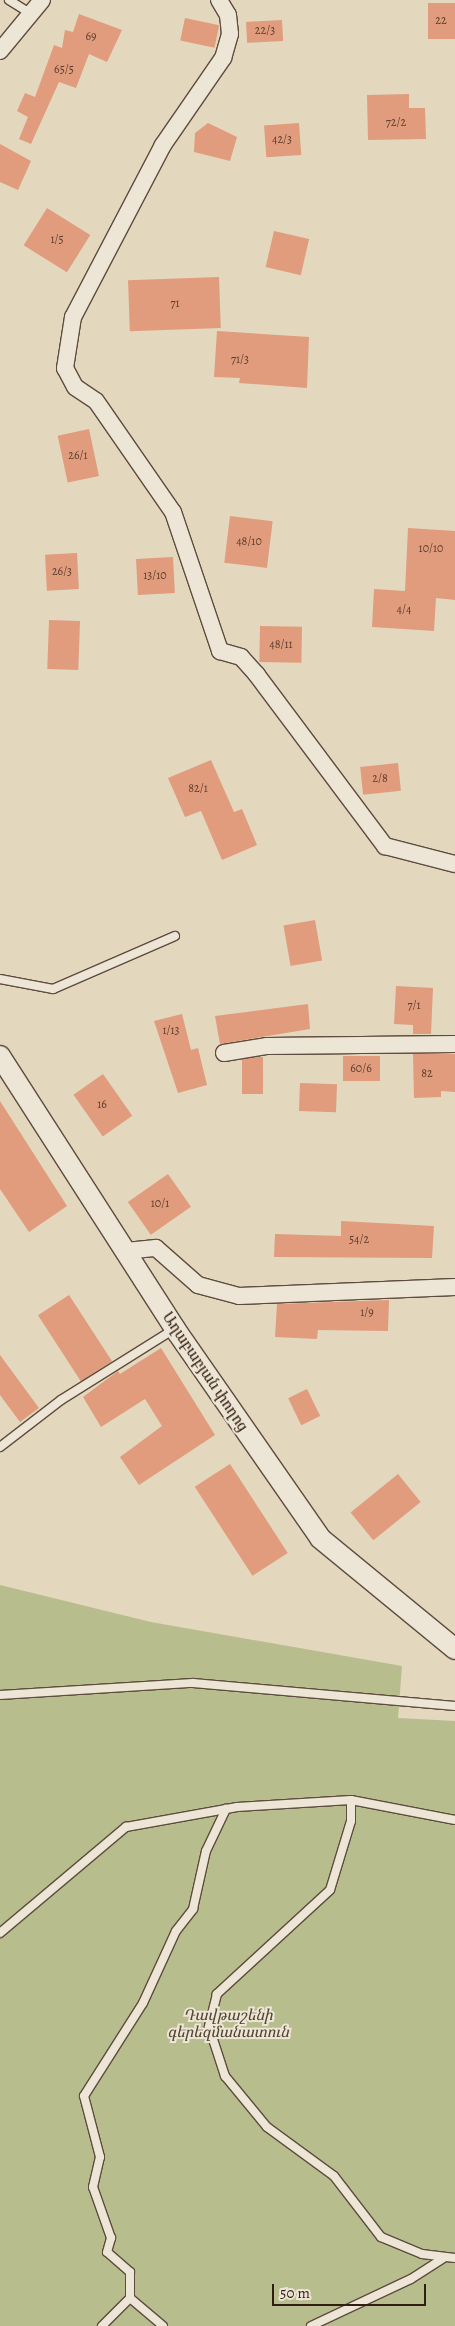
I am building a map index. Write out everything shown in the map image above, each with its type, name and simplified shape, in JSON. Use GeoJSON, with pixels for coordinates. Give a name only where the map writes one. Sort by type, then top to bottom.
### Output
{"type":"FeatureCollection","features":[{"type":"Feature","properties":{"kind":"street"},"geometry":{"type":"LineString","coordinates":[[0,51],[42,0]]}},
{"type":"Feature","properties":{"kind":"street"},"geometry":{"type":"LineString","coordinates":[[219,0],[228,14],[230,34],[223,58],[163,145],[73,317],[65,368],[76,387],[96,401],[173,512],[220,651],[241,657],[257,675],[385,846],[455,864]]}},
{"type":"Feature","properties":{"kind":"street"},"geometry":{"type":"LineString","coordinates":[[224,1053],[268,1046],[455,1044]]}},
{"type":"Feature","properties":{"kind":"street","name":"Աղաբաբյան փողոց"},"geometry":{"type":"LineString","coordinates":[[0,1056],[175,1329],[320,1538],[455,1649]]}},
{"type":"Feature","properties":{"kind":"street"},"geometry":{"type":"LineString","coordinates":[[126,1251],[156,1248],[198,1286],[239,1296],[455,1287]]}},
{"type":"Feature","properties":{"kind":"lane"},"geometry":{"type":"LineString","coordinates":[[9,0],[31,14]]}},
{"type":"Feature","properties":{"kind":"lane"},"geometry":{"type":"LineString","coordinates":[[0,979],[52,989],[175,936]]}},
{"type":"Feature","properties":{"kind":"lane"},"geometry":{"type":"LineString","coordinates":[[0,1447],[61,1400],[175,1329]]}},
{"type":"Feature","properties":{"kind":"lane"},"geometry":{"type":"LineString","coordinates":[[0,1695],[193,1683],[455,1706]]}},
{"type":"Feature","properties":{"kind":"lane"},"geometry":{"type":"LineString","coordinates":[[351,1800],[350,1821],[330,1890],[217,1994],[209,2027],[225,2076],[267,2126],[334,2176],[381,2237],[422,2254],[455,2258]]}},
{"type":"Feature","properties":{"kind":"lane"},"geometry":{"type":"LineString","coordinates":[[0,1933],[126,1827],[226,1809],[351,1800],[455,1820]]}},
{"type":"Feature","properties":{"kind":"lane"},"geometry":{"type":"LineString","coordinates":[[102,2326],[130,2298],[130,2272],[107,2252],[111,2238],[93,2187],[100,2158],[84,2096],[143,2003],[176,1931],[193,1909],[206,1851],[226,1809]]}},
{"type":"Feature","properties":{"kind":"lane"},"geometry":{"type":"LineString","coordinates":[[311,2326],[411,2279],[445,2257]]}},
{"type":"Feature","properties":{"kind":"lane"},"geometry":{"type":"LineString","coordinates":[[130,2298],[163,2326]]}},
{"type":"Feature","properties":{"kind":"green space","name":"Դավթաշենի գերեզմանատուն"},"geometry":{"type":"Polygon","coordinates":[[[0,1585],[151,1622],[402,1666],[398,1718],[455,1721],[455,2326],[0,2326],[0,1585]]]}},
{"type":"Feature","properties":{"kind":"building"},"geometry":{"type":"Polygon","coordinates":[[[428,3],[455,3],[455,39],[428,39],[428,3]]]}},
{"type":"Feature","properties":{"kind":"building"},"geometry":{"type":"Polygon","coordinates":[[[79,14],[122,30],[107,62],[89,54],[76,88],[59,82],[31,144],[19,139],[28,117],[17,111],[25,93],[35,97],[54,45],[62,48],[65,30],[73,32],[79,14]]]}},
{"type":"Feature","properties":{"kind":"building"},"geometry":{"type":"Polygon","coordinates":[[[185,18],[219,25],[214,48],[180,40],[185,18]]]}},
{"type":"Feature","properties":{"kind":"building"},"geometry":{"type":"Polygon","coordinates":[[[282,20],[283,41],[247,43],[246,22],[282,20]]]}},
{"type":"Feature","properties":{"kind":"building"},"geometry":{"type":"Polygon","coordinates":[[[409,94],[409,108],[425,108],[426,139],[368,140],[367,95],[409,94]]]}},
{"type":"Feature","properties":{"kind":"building"},"geometry":{"type":"Polygon","coordinates":[[[208,123],[237,137],[230,161],[194,152],[195,133],[208,123]]]}},
{"type":"Feature","properties":{"kind":"building"},"geometry":{"type":"Polygon","coordinates":[[[299,123],[301,155],[266,157],[264,125],[299,123]]]}},
{"type":"Feature","properties":{"kind":"building"},"geometry":{"type":"Polygon","coordinates":[[[0,144],[31,161],[18,190],[0,182],[0,144]]]}},
{"type":"Feature","properties":{"kind":"building"},"geometry":{"type":"Polygon","coordinates":[[[47,208],[90,235],[67,272],[24,245],[47,208]]]}},
{"type":"Feature","properties":{"kind":"building"},"geometry":{"type":"Polygon","coordinates":[[[274,231],[309,239],[301,275],[266,267],[274,231]]]}},
{"type":"Feature","properties":{"kind":"building"},"geometry":{"type":"Polygon","coordinates":[[[219,277],[221,328],[130,331],[128,280],[219,277]]]}},
{"type":"Feature","properties":{"kind":"building"},"geometry":{"type":"Polygon","coordinates":[[[217,331],[309,337],[307,388],[239,383],[240,378],[214,377],[217,331]]]}},
{"type":"Feature","properties":{"kind":"building"},"geometry":{"type":"Polygon","coordinates":[[[89,429],[99,476],[68,483],[58,436],[89,429]]]}},
{"type":"Feature","properties":{"kind":"building"},"geometry":{"type":"Polygon","coordinates":[[[230,516],[273,521],[267,568],[224,563],[230,516]]]}},
{"type":"Feature","properties":{"kind":"building"},"geometry":{"type":"Polygon","coordinates":[[[408,528],[455,531],[455,600],[436,598],[434,631],[372,627],[374,589],[405,591],[408,528]]]}},
{"type":"Feature","properties":{"kind":"building"},"geometry":{"type":"Polygon","coordinates":[[[77,553],[79,589],[47,591],[45,555],[77,553]]]}},
{"type":"Feature","properties":{"kind":"building"},"geometry":{"type":"Polygon","coordinates":[[[173,557],[175,593],[138,595],[136,559],[173,557]]]}},
{"type":"Feature","properties":{"kind":"building"},"geometry":{"type":"Polygon","coordinates":[[[49,620],[80,621],[78,670],[47,669],[49,620]]]}},
{"type":"Feature","properties":{"kind":"building"},"geometry":{"type":"Polygon","coordinates":[[[260,626],[302,627],[301,663],[259,662],[260,626]]]}},
{"type":"Feature","properties":{"kind":"building"},"geometry":{"type":"Polygon","coordinates":[[[211,760],[234,812],[242,809],[257,845],[222,860],[201,811],[185,817],[168,778],[211,760]]]}},
{"type":"Feature","properties":{"kind":"building"},"geometry":{"type":"Polygon","coordinates":[[[398,763],[401,791],[363,795],[360,767],[398,763]]]}},
{"type":"Feature","properties":{"kind":"building"},"geometry":{"type":"Polygon","coordinates":[[[315,920],[322,960],[291,966],[283,926],[315,920]]]}},
{"type":"Feature","properties":{"kind":"building"},"geometry":{"type":"Polygon","coordinates":[[[396,986],[433,988],[431,1034],[413,1034],[413,1025],[394,1024],[396,986]]]}},
{"type":"Feature","properties":{"kind":"building"},"geometry":{"type":"Polygon","coordinates":[[[308,1004],[310,1029],[220,1044],[215,1016],[308,1004]]]}},
{"type":"Feature","properties":{"kind":"building"},"geometry":{"type":"Polygon","coordinates":[[[182,1014],[191,1050],[198,1048],[207,1085],[178,1093],[154,1021],[182,1014]]]}},
{"type":"Feature","properties":{"kind":"building"},"geometry":{"type":"Polygon","coordinates":[[[413,1054],[455,1054],[455,1092],[441,1091],[441,1097],[414,1098],[413,1054]]]}},
{"type":"Feature","properties":{"kind":"building"},"geometry":{"type":"Polygon","coordinates":[[[343,1056],[380,1056],[380,1081],[343,1081],[343,1056]]]}},
{"type":"Feature","properties":{"kind":"building"},"geometry":{"type":"Polygon","coordinates":[[[242,1057],[263,1057],[263,1094],[242,1094],[242,1057]]]}},
{"type":"Feature","properties":{"kind":"building"},"geometry":{"type":"Polygon","coordinates":[[[103,1074],[132,1116],[103,1136],[74,1095],[103,1074]]]}},
{"type":"Feature","properties":{"kind":"building"},"geometry":{"type":"Polygon","coordinates":[[[300,1083],[337,1084],[336,1112],[299,1111],[300,1083]]]}},
{"type":"Feature","properties":{"kind":"building"},"geometry":{"type":"Polygon","coordinates":[[[0,1101],[67,1206],[29,1232],[0,1189],[0,1101]]]}},
{"type":"Feature","properties":{"kind":"building"},"geometry":{"type":"Polygon","coordinates":[[[168,1174],[191,1207],[151,1235],[128,1202],[168,1174]]]}},
{"type":"Feature","properties":{"kind":"building"},"geometry":{"type":"Polygon","coordinates":[[[341,1221],[434,1226],[432,1258],[274,1257],[275,1234],[341,1236],[341,1221]]]}},
{"type":"Feature","properties":{"kind":"building"},"geometry":{"type":"Polygon","coordinates":[[[69,1295],[112,1361],[81,1381],[38,1315],[69,1295]]]}},
{"type":"Feature","properties":{"kind":"building"},"geometry":{"type":"Polygon","coordinates":[[[389,1300],[388,1331],[318,1330],[317,1339],[275,1337],[277,1304],[389,1300]]]}},
{"type":"Feature","properties":{"kind":"building"},"geometry":{"type":"Polygon","coordinates":[[[161,1348],[215,1435],[139,1485],[120,1457],[162,1426],[145,1399],[101,1427],[83,1397],[118,1371],[120,1374],[161,1348]]]}},
{"type":"Feature","properties":{"kind":"building"},"geometry":{"type":"Polygon","coordinates":[[[0,1355],[39,1408],[20,1422],[0,1395],[0,1355]]]}},
{"type":"Feature","properties":{"kind":"building"},"geometry":{"type":"Polygon","coordinates":[[[307,1389],[320,1416],[301,1425],[288,1398],[307,1389]]]}},
{"type":"Feature","properties":{"kind":"building"},"geometry":{"type":"Polygon","coordinates":[[[230,1464],[288,1553],[253,1576],[195,1487],[230,1464]]]}},
{"type":"Feature","properties":{"kind":"building"},"geometry":{"type":"Polygon","coordinates":[[[398,1474],[421,1502],[373,1540],[351,1512],[398,1474]]]}}]}
